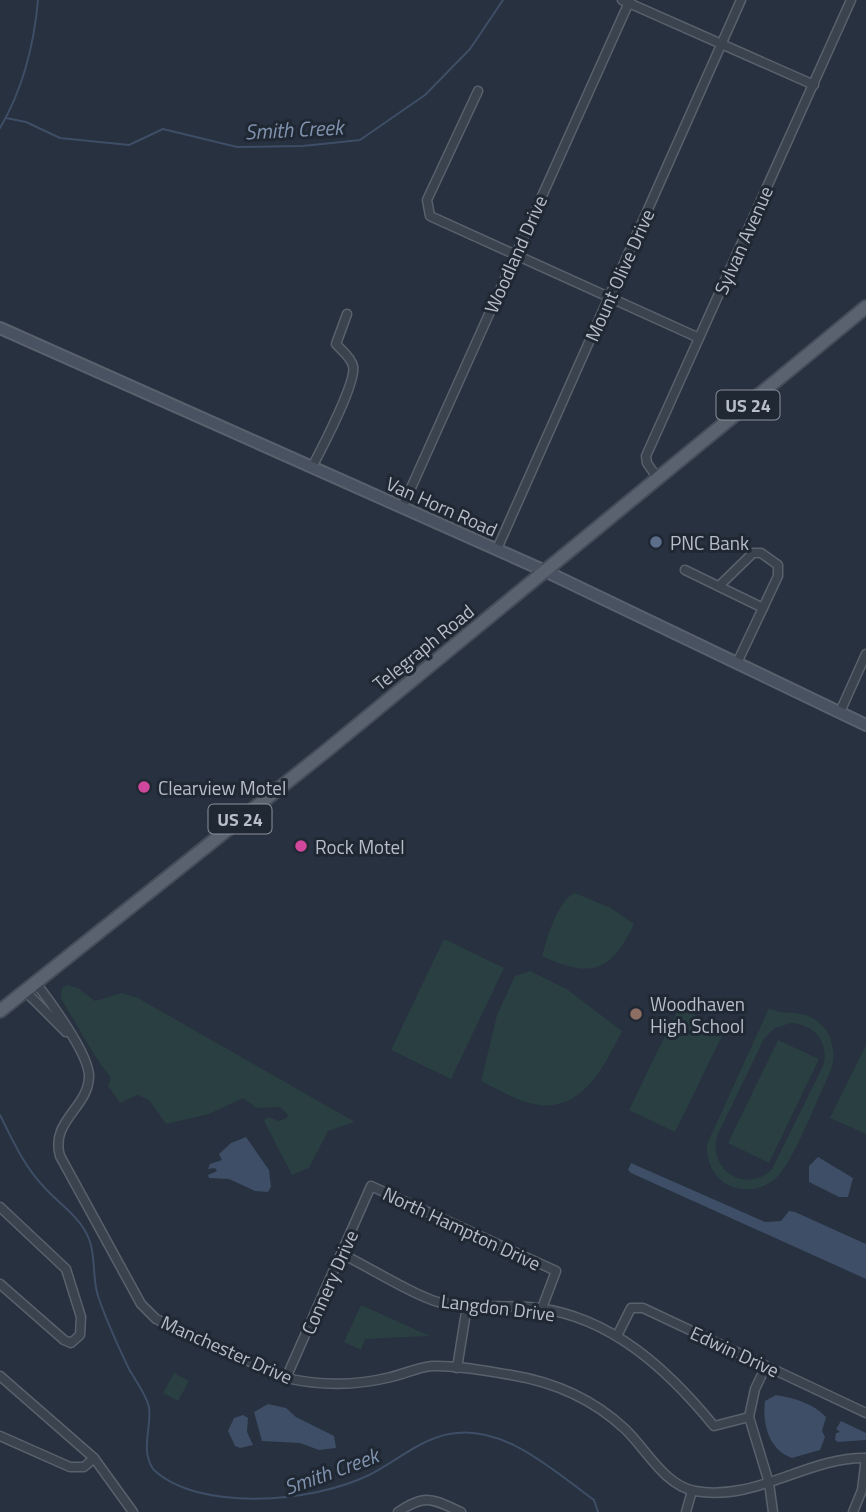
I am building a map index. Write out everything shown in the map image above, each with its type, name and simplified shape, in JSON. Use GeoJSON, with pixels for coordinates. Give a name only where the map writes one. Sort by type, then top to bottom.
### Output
{"type":"FeatureCollection","features":[{"type":"Feature","properties":{"kind":"main road","name":"Telegraph Road"},"geometry":{"type":"LineString","coordinates":[[0,1011],[545,571],[866,307]]}},
{"type":"Feature","properties":{"kind":"street","name":"Mount Olive Drive"},"geometry":{"type":"LineString","coordinates":[[497,549],[741,0]]}},
{"type":"Feature","properties":{"kind":"street","name":"Sylvan Avenue"},"geometry":{"type":"LineString","coordinates":[[658,479],[647,463],[646,456],[851,0]]}},
{"type":"Feature","properties":{"kind":"street"},"geometry":{"type":"LineString","coordinates":[[627,1],[814,85]]}},
{"type":"Feature","properties":{"kind":"street","name":"Woodland Drive"},"geometry":{"type":"LineString","coordinates":[[402,508],[627,1]]}},
{"type":"Feature","properties":{"kind":"street"},"geometry":{"type":"LineString","coordinates":[[478,91],[427,200],[428,212],[435,220],[699,338]]}},
{"type":"Feature","properties":{"kind":"street"},"geometry":{"type":"LineString","coordinates":[[312,467],[333,426],[353,375],[351,361],[335,344],[347,314]]}},
{"type":"Feature","properties":{"kind":"street","name":"Van Horn Road"},"geometry":{"type":"LineString","coordinates":[[0,328],[545,571],[866,725]]}},
{"type":"Feature","properties":{"kind":"street"},"geometry":{"type":"LineString","coordinates":[[719,586],[751,554],[761,553],[776,562],[779,569],[737,663]]}},
{"type":"Feature","properties":{"kind":"street"},"geometry":{"type":"LineString","coordinates":[[685,570],[763,608]]}},
{"type":"Feature","properties":{"kind":"street"},"geometry":{"type":"LineString","coordinates":[[839,712],[866,654]]}},
{"type":"Feature","properties":{"kind":"street","name":"Manchester Drive"},"geometry":{"type":"LineString","coordinates":[[30,987],[70,1037]]}},
{"type":"Feature","properties":{"kind":"street","name":"Manchester Drive"},"geometry":{"type":"LineString","coordinates":[[30,987],[84,1056],[88,1081],[61,1126],[58,1149],[141,1304],[156,1319],[286,1378],[321,1384],[353,1384],[429,1366],[457,1368],[556,1385],[593,1404],[624,1427],[666,1475],[692,1491]]}},
{"type":"Feature","properties":{"kind":"street","name":"Connery Drive"},"geometry":{"type":"LineString","coordinates":[[286,1378],[372,1186]]}},
{"type":"Feature","properties":{"kind":"street","name":"North Hampton Drive"},"geometry":{"type":"LineString","coordinates":[[372,1186],[556,1271],[542,1308]]}},
{"type":"Feature","properties":{"kind":"street"},"geometry":{"type":"LineString","coordinates":[[0,1208],[60,1262],[68,1276],[82,1324],[80,1335],[71,1343],[0,1284]]}},
{"type":"Feature","properties":{"kind":"street","name":"Langdon Drive"},"geometry":{"type":"LineString","coordinates":[[342,1254],[439,1303],[467,1306],[506,1304],[542,1308],[578,1319],[617,1336],[648,1357],[688,1394],[714,1426],[749,1417]]}},
{"type":"Feature","properties":{"kind":"street"},"geometry":{"type":"LineString","coordinates":[[457,1368],[467,1306]]}},
{"type":"Feature","properties":{"kind":"street","name":"Edwin Drive"},"geometry":{"type":"LineString","coordinates":[[617,1336],[631,1308],[643,1308],[866,1413]]}},
{"type":"Feature","properties":{"kind":"street"},"geometry":{"type":"LineString","coordinates":[[766,1366],[755,1389],[749,1417],[769,1483],[773,1512]]}},
{"type":"Feature","properties":{"kind":"street"},"geometry":{"type":"LineString","coordinates":[[0,1376],[94,1458],[133,1512]]}},
{"type":"Feature","properties":{"kind":"street"},"geometry":{"type":"LineString","coordinates":[[0,1436],[70,1468],[84,1467],[94,1458]]}},
{"type":"Feature","properties":{"kind":"street"},"geometry":{"type":"LineString","coordinates":[[686,1512],[692,1491],[738,1492],[841,1460],[866,1458],[862,1490],[853,1512]]}},
{"type":"Feature","properties":{"kind":"street"},"geometry":{"type":"LineString","coordinates":[[398,1512],[416,1501],[428,1499],[460,1512]]}},
{"type":"Feature","properties":{"kind":"green space"},"geometry":{"type":"Polygon","coordinates":[[[575,893],[611,908],[634,924],[617,952],[598,967],[574,967],[542,956],[558,911],[575,893]]]}},
{"type":"Feature","properties":{"kind":"green space"},"geometry":{"type":"Polygon","coordinates":[[[444,939],[504,968],[451,1079],[391,1050],[444,939]]]}},
{"type":"Feature","properties":{"kind":"green space"},"geometry":{"type":"Polygon","coordinates":[[[530,971],[568,990],[622,1031],[606,1061],[587,1087],[575,1097],[561,1103],[545,1105],[526,1102],[481,1081],[497,1015],[515,976],[530,971]]]}},
{"type":"Feature","properties":{"kind":"green space"},"geometry":{"type":"Polygon","coordinates":[[[67,985],[78,988],[95,1001],[122,993],[138,998],[355,1122],[328,1131],[309,1168],[292,1175],[264,1121],[268,1117],[279,1121],[287,1118],[288,1115],[280,1107],[257,1108],[243,1098],[209,1114],[166,1124],[149,1100],[137,1095],[120,1103],[108,1086],[111,1078],[61,999],[62,988],[67,985]]]}},
{"type":"Feature","properties":{"kind":"green space"},"geometry":{"type":"Polygon","coordinates":[[[679,1007],[725,1030],[675,1132],[629,1110],[679,1007]]]}},
{"type":"Feature","properties":{"kind":"green space"},"geometry":{"type":"Polygon","coordinates":[[[769,1008],[801,1014],[818,1021],[832,1043],[831,1070],[799,1141],[778,1176],[754,1189],[728,1185],[718,1178],[712,1168],[707,1144],[769,1008]],[[791,1023],[775,1028],[764,1039],[717,1136],[718,1159],[732,1175],[741,1179],[762,1176],[772,1169],[823,1066],[824,1050],[818,1036],[799,1024],[791,1023]]]}},
{"type":"Feature","properties":{"kind":"green space"},"geometry":{"type":"Polygon","coordinates":[[[778,1040],[819,1059],[769,1163],[728,1143],[778,1040]]]}},
{"type":"Feature","properties":{"kind":"green space"},"geometry":{"type":"Polygon","coordinates":[[[866,1045],[866,1134],[830,1118],[866,1045]]]}},
{"type":"Feature","properties":{"kind":"green space"},"geometry":{"type":"Polygon","coordinates":[[[361,1305],[430,1336],[365,1339],[361,1350],[344,1342],[361,1305]]]}},
{"type":"Feature","properties":{"kind":"green space"},"geometry":{"type":"Polygon","coordinates":[[[174,1373],[189,1381],[178,1401],[163,1393],[174,1373]]]}},
{"type":"Feature","properties":{"kind":"water"},"geometry":{"type":"Polygon","coordinates":[[[246,1137],[269,1170],[271,1187],[268,1192],[255,1191],[229,1179],[209,1178],[208,1175],[217,1171],[215,1168],[208,1169],[210,1164],[222,1160],[219,1154],[231,1143],[246,1137]]]}},
{"type":"Feature","properties":{"kind":"water"},"geometry":{"type":"Polygon","coordinates":[[[818,1157],[853,1178],[848,1197],[839,1197],[809,1182],[809,1166],[818,1157]]]}},
{"type":"Feature","properties":{"kind":"water"},"geometry":{"type":"Polygon","coordinates":[[[631,1163],[765,1222],[781,1221],[789,1211],[795,1212],[866,1244],[866,1279],[631,1173],[628,1170],[631,1163]]]}},
{"type":"Feature","properties":{"kind":"water"},"geometry":{"type":"Polygon","coordinates":[[[776,1395],[803,1402],[826,1417],[822,1431],[825,1437],[820,1450],[792,1458],[773,1443],[766,1427],[764,1410],[765,1401],[776,1395]]]}},
{"type":"Feature","properties":{"kind":"water"},"geometry":{"type":"Polygon","coordinates":[[[268,1404],[286,1408],[296,1417],[334,1436],[336,1448],[319,1450],[300,1443],[262,1441],[254,1412],[268,1404]]]}},
{"type":"Feature","properties":{"kind":"water"},"geometry":{"type":"Polygon","coordinates":[[[243,1415],[248,1418],[247,1432],[253,1445],[240,1448],[235,1446],[228,1431],[234,1418],[243,1415]]]}},
{"type":"Feature","properties":{"kind":"water"},"geometry":{"type":"Polygon","coordinates":[[[841,1421],[866,1433],[866,1440],[835,1440],[836,1433],[840,1432],[836,1429],[841,1421]]]}},
{"type":"Feature","properties":{"kind":"waterway"},"geometry":{"type":"LineString","coordinates":[[0,128],[15,98],[26,66],[34,34],[38,0]]}},
{"type":"Feature","properties":{"kind":"waterway","name":"Smith Creek"},"geometry":{"type":"LineString","coordinates":[[6,118],[26,122],[60,138],[129,145],[163,129],[237,147],[303,146],[360,140],[425,95],[470,49],[503,0]]}},
{"type":"Feature","properties":{"kind":"waterway"},"geometry":{"type":"LineString","coordinates":[[0,1115],[31,1171],[75,1217],[89,1239],[101,1305],[149,1407],[149,1461],[153,1469],[173,1483],[197,1492],[256,1499],[317,1492],[369,1475],[417,1446],[438,1437],[469,1432],[508,1442],[545,1463],[594,1500],[598,1512]]}},
{"type":"Feature","properties":{"kind":"place","name":"PNC Bank"},"geometry":{"type":"Point","coordinates":[656,542]}},
{"type":"Feature","properties":{"kind":"place","name":"Clearview Motel"},"geometry":{"type":"Point","coordinates":[144,787]}},
{"type":"Feature","properties":{"kind":"place","name":"Rock Motel"},"geometry":{"type":"Point","coordinates":[301,846]}},
{"type":"Feature","properties":{"kind":"place","name":"Woodhaven High School"},"geometry":{"type":"Point","coordinates":[636,1014]}}]}
